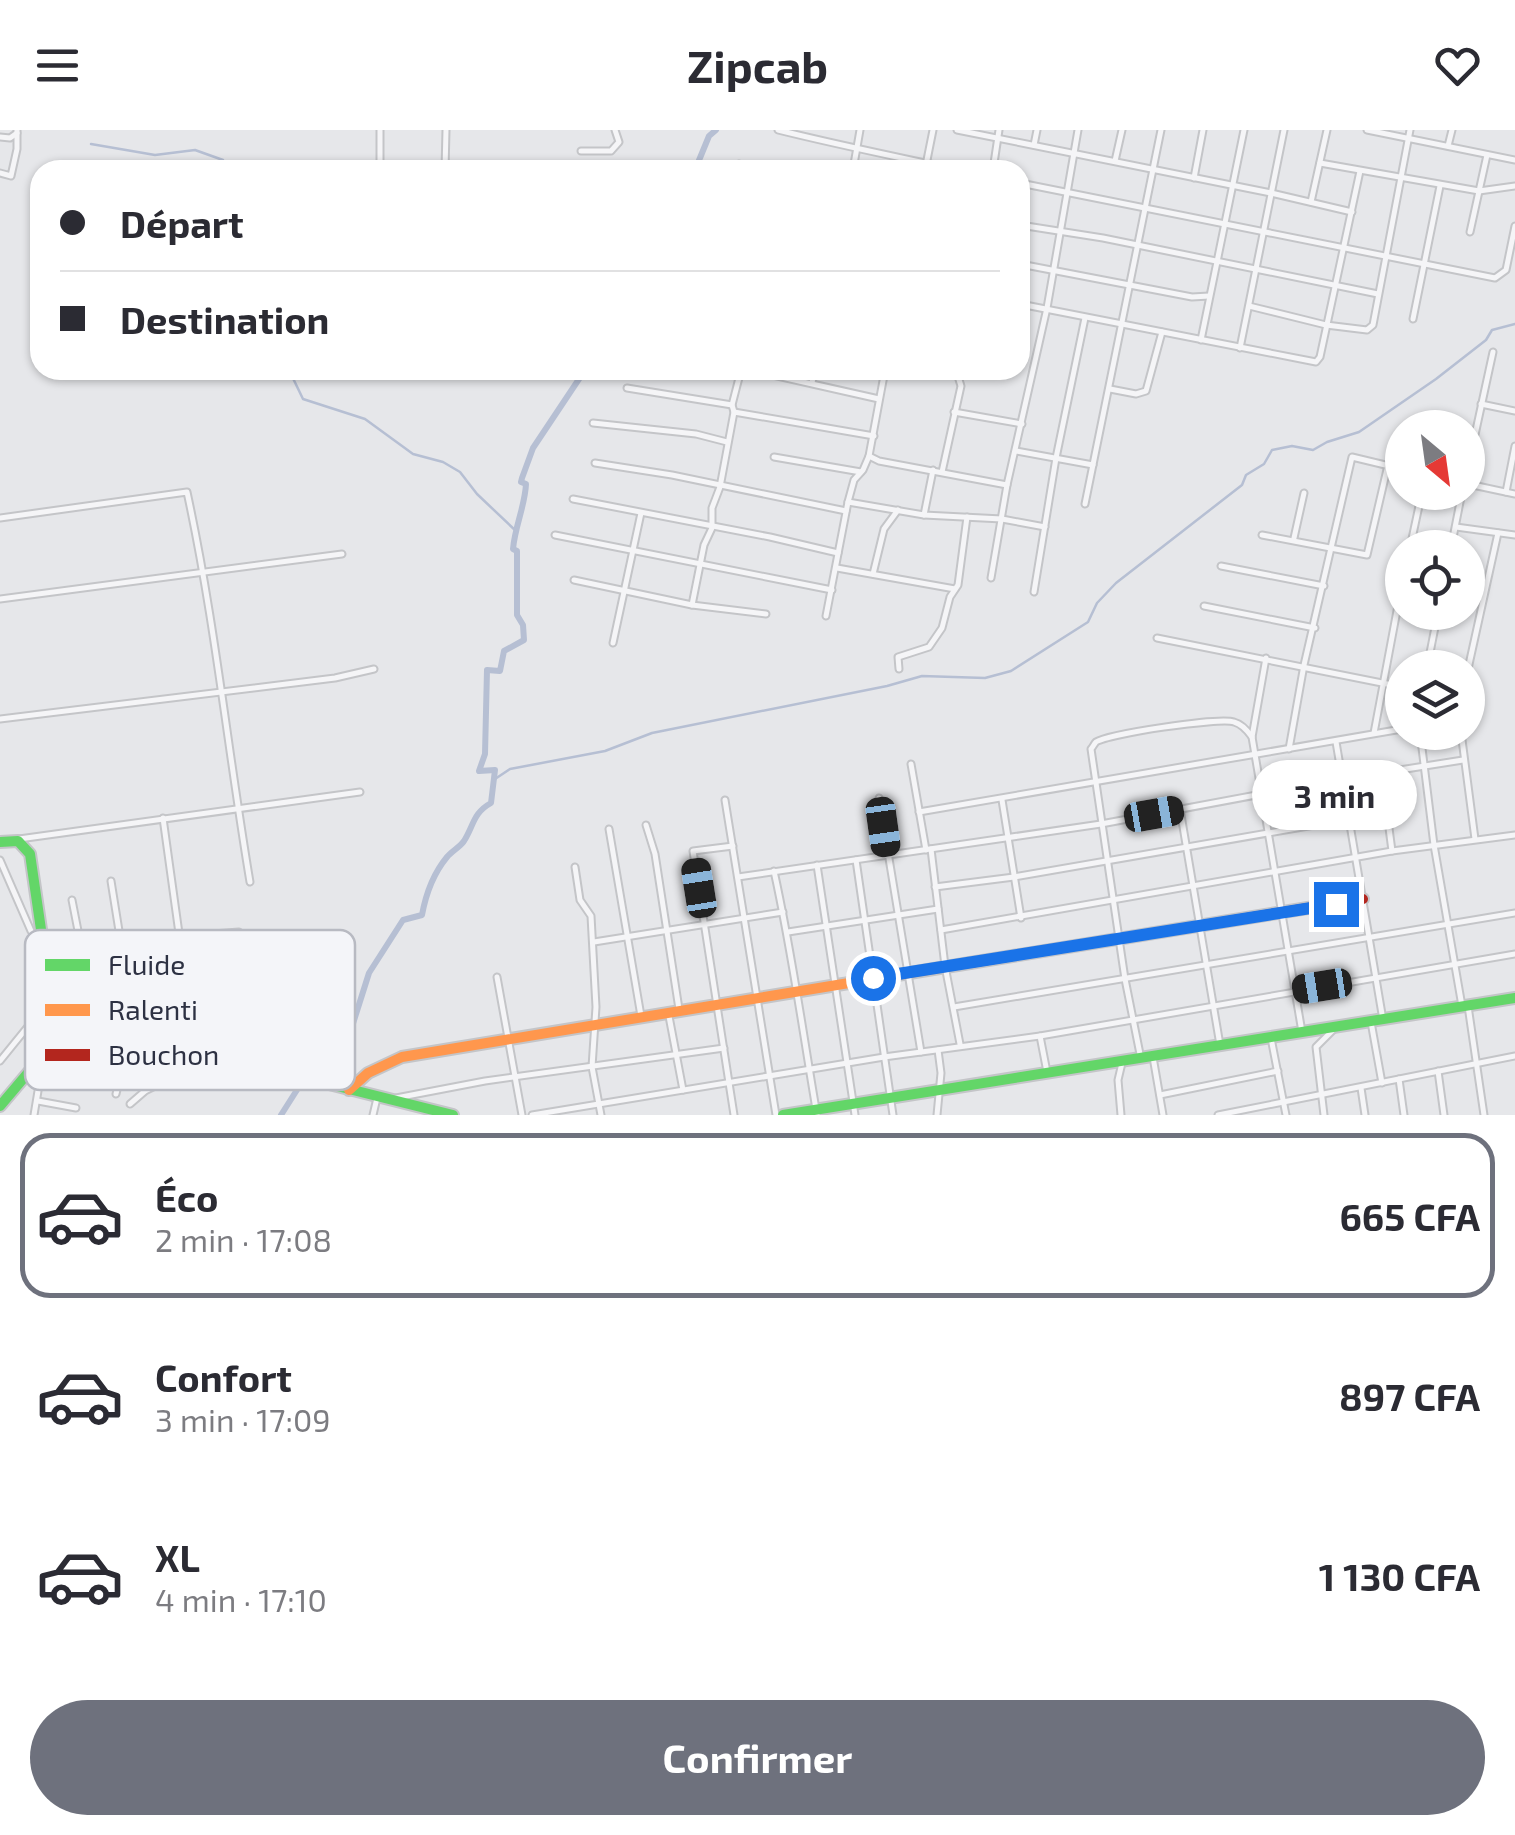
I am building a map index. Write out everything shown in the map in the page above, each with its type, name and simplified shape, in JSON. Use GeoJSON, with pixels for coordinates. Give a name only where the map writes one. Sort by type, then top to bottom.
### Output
{"type":"FeatureCollection","features":[{"type":"Feature","properties":{"kind":"street"},"geometry":{"type":"LineString","coordinates":[[380,130],[380,160]]}},
{"type":"Feature","properties":{"kind":"street"},"geometry":{"type":"LineString","coordinates":[[446,130],[446,160]]}},
{"type":"Feature","properties":{"kind":"street"},"geometry":{"type":"LineString","coordinates":[[582,151],[611,150],[619,142],[615,130]]}},
{"type":"Feature","properties":{"kind":"street"},"geometry":{"type":"LineString","coordinates":[[778,130],[909,160]]}},
{"type":"Feature","properties":{"kind":"street"},"geometry":{"type":"LineString","coordinates":[[854,160],[860,130]]}},
{"type":"Feature","properties":{"kind":"street"},"geometry":{"type":"LineString","coordinates":[[926,160],[933,130]]}},
{"type":"Feature","properties":{"kind":"street"},"geometry":{"type":"LineString","coordinates":[[958,130],[1352,212]]}},
{"type":"Feature","properties":{"kind":"street"},"geometry":{"type":"LineString","coordinates":[[994,160],[999,130]]}},
{"type":"Feature","properties":{"kind":"street"},"geometry":{"type":"LineString","coordinates":[[1034,146],[1037,130]]}},
{"type":"Feature","properties":{"kind":"street"},"geometry":{"type":"LineString","coordinates":[[991,578],[1039,331],[1047,308],[1078,130]]}},
{"type":"Feature","properties":{"kind":"street"},"geometry":{"type":"LineString","coordinates":[[1115,162],[1122,130]]}},
{"type":"Feature","properties":{"kind":"street"},"geometry":{"type":"LineString","coordinates":[[1085,504],[1161,130]]}},
{"type":"Feature","properties":{"kind":"street"},"geometry":{"type":"LineString","coordinates":[[1194,178],[1204,130]]}},
{"type":"Feature","properties":{"kind":"street"},"geometry":{"type":"LineString","coordinates":[[1202,340],[1244,130]]}},
{"type":"Feature","properties":{"kind":"street"},"geometry":{"type":"LineString","coordinates":[[1240,348],[1284,130]]}},
{"type":"Feature","properties":{"kind":"street"},"geometry":{"type":"LineString","coordinates":[[1312,202],[1327,130]]}},
{"type":"Feature","properties":{"kind":"street"},"geometry":{"type":"LineString","coordinates":[[1367,130],[1409,134],[1515,160]]}},
{"type":"Feature","properties":{"kind":"street"},"geometry":{"type":"LineString","coordinates":[[1448,146],[1452,130]]}},
{"type":"Feature","properties":{"kind":"street"},"geometry":{"type":"LineString","coordinates":[[0,137],[10,138],[17,131]]}},
{"type":"Feature","properties":{"kind":"street"},"geometry":{"type":"LineString","coordinates":[[0,174],[12,176],[17,131]]}},
{"type":"Feature","properties":{"kind":"street"},"geometry":{"type":"LineString","coordinates":[[1249,306],[1326,325],[1367,330],[1373,325],[1409,134]]}},
{"type":"Feature","properties":{"kind":"street"},"geometry":{"type":"LineString","coordinates":[[1470,232],[1486,155]]}},
{"type":"Feature","properties":{"kind":"street"},"geometry":{"type":"LineString","coordinates":[[1320,163],[1478,191],[1515,186]]}},
{"type":"Feature","properties":{"kind":"street"},"geometry":{"type":"LineString","coordinates":[[1030,305],[1316,362],[1360,171]]}},
{"type":"Feature","properties":{"kind":"street"},"geometry":{"type":"LineString","coordinates":[[1030,185],[1495,278],[1501,276],[1515,226]]}},
{"type":"Feature","properties":{"kind":"street"},"geometry":{"type":"LineString","coordinates":[[1413,318],[1440,186]]}},
{"type":"Feature","properties":{"kind":"street"},"geometry":{"type":"LineString","coordinates":[[1030,227],[1378,294]]}},
{"type":"Feature","properties":{"kind":"street"},"geometry":{"type":"LineString","coordinates":[[1030,266],[1192,297],[1210,296]]}},
{"type":"Feature","properties":{"kind":"street"},"geometry":{"type":"LineString","coordinates":[[1034,592],[1085,318]]}},
{"type":"Feature","properties":{"kind":"street"},"geometry":{"type":"LineString","coordinates":[[1110,388],[1136,394],[1146,391],[1162,332]]}},
{"type":"Feature","properties":{"kind":"street"},"geometry":{"type":"LineString","coordinates":[[1479,410],[1493,352]]}},
{"type":"Feature","properties":{"kind":"street"},"geometry":{"type":"LineString","coordinates":[[692,605],[704,545],[712,528],[712,508],[720,487],[739,380]]}},
{"type":"Feature","properties":{"kind":"street"},"geometry":{"type":"LineString","coordinates":[[798,380],[879,399]]}},
{"type":"Feature","properties":{"kind":"street"},"geometry":{"type":"LineString","coordinates":[[826,616],[848,502],[854,480],[868,460],[883,380]]}},
{"type":"Feature","properties":{"kind":"street"},"geometry":{"type":"LineString","coordinates":[[942,472],[961,380]]}},
{"type":"Feature","properties":{"kind":"street"},"geometry":{"type":"LineString","coordinates":[[628,388],[874,436]]}},
{"type":"Feature","properties":{"kind":"street"},"geometry":{"type":"LineString","coordinates":[[1481,404],[1515,411]]}},
{"type":"Feature","properties":{"kind":"street"},"geometry":{"type":"LineString","coordinates":[[954,412],[1022,424]]}},
{"type":"Feature","properties":{"kind":"street"},"geometry":{"type":"LineString","coordinates":[[593,424],[696,434],[727,442]]}},
{"type":"Feature","properties":{"kind":"street"},"geometry":{"type":"LineString","coordinates":[[1016,451],[1094,465]]}},
{"type":"Feature","properties":{"kind":"street"},"geometry":{"type":"LineString","coordinates":[[1506,492],[1515,451]]}},
{"type":"Feature","properties":{"kind":"street"},"geometry":{"type":"LineString","coordinates":[[774,457],[861,472]]}},
{"type":"Feature","properties":{"kind":"street"},"geometry":{"type":"LineString","coordinates":[[1289,750],[1304,665],[1352,457],[1385,464]]}},
{"type":"Feature","properties":{"kind":"street"},"geometry":{"type":"LineString","coordinates":[[868,460],[1008,485]]}},
{"type":"Feature","properties":{"kind":"street"},"geometry":{"type":"LineString","coordinates":[[595,463],[846,511]]}},
{"type":"Feature","properties":{"kind":"street"},"geometry":{"type":"LineString","coordinates":[[924,516],[932,470]]}},
{"type":"Feature","properties":{"kind":"street"},"geometry":{"type":"LineString","coordinates":[[1262,535],[1367,555],[1385,478]]}},
{"type":"Feature","properties":{"kind":"street"},"geometry":{"type":"LineString","coordinates":[[1485,488],[1515,494]]}},
{"type":"Feature","properties":{"kind":"street"},"geometry":{"type":"LineString","coordinates":[[0,518],[187,492],[205,573],[250,882]]}},
{"type":"Feature","properties":{"kind":"street"},"geometry":{"type":"LineString","coordinates":[[1294,540],[1304,492]]}},
{"type":"Feature","properties":{"kind":"street"},"geometry":{"type":"LineString","coordinates":[[573,499],[838,553]]}},
{"type":"Feature","properties":{"kind":"street"},"geometry":{"type":"LineString","coordinates":[[848,502],[924,516],[1002,519],[1045,526]]}},
{"type":"Feature","properties":{"kind":"street"},"geometry":{"type":"LineString","coordinates":[[873,574],[884,529],[898,510]]}},
{"type":"Feature","properties":{"kind":"street"},"geometry":{"type":"LineString","coordinates":[[1455,530],[1459,510]]}},
{"type":"Feature","properties":{"kind":"street"},"geometry":{"type":"LineString","coordinates":[[613,643],[641,513]]}},
{"type":"Feature","properties":{"kind":"street"},"geometry":{"type":"LineString","coordinates":[[899,669],[898,657],[935,642],[955,589],[967,518]]}},
{"type":"Feature","properties":{"kind":"street"},"geometry":{"type":"LineString","coordinates":[[1456,527],[1515,536]]}},
{"type":"Feature","properties":{"kind":"street"},"geometry":{"type":"LineString","coordinates":[[1472,650],[1498,533]]}},
{"type":"Feature","properties":{"kind":"street"},"geometry":{"type":"LineString","coordinates":[[555,534],[832,590]]}},
{"type":"Feature","properties":{"kind":"street"},"geometry":{"type":"LineString","coordinates":[[0,599],[342,554]]}},
{"type":"Feature","properties":{"kind":"street"},"geometry":{"type":"LineString","coordinates":[[1221,566],[1324,586]]}},
{"type":"Feature","properties":{"kind":"street"},"geometry":{"type":"LineString","coordinates":[[836,568],[955,589]]}},
{"type":"Feature","properties":{"kind":"street"},"geometry":{"type":"LineString","coordinates":[[574,580],[692,605],[766,614]]}},
{"type":"Feature","properties":{"kind":"street"},"geometry":{"type":"LineString","coordinates":[[1204,606],[1315,628]]}},
{"type":"Feature","properties":{"kind":"street"},"geometry":{"type":"LineString","coordinates":[[1374,733],[1393,630]]}},
{"type":"Feature","properties":{"kind":"street"},"geometry":{"type":"LineString","coordinates":[[1157,638],[1385,683]]}},
{"type":"Feature","properties":{"kind":"street"},"geometry":{"type":"LineString","coordinates":[[1266,658],[1252,736],[1302,1032]]}},
{"type":"Feature","properties":{"kind":"street"},"geometry":{"type":"LineString","coordinates":[[0,719],[374,670]]}},
{"type":"Feature","properties":{"kind":"street"},"geometry":{"type":"LineString","coordinates":[[1164,1115],[1132,1019],[1091,749],[1096,742],[1112,737],[1166,729],[1191,720],[1232,720],[1252,736]]}},
{"type":"Feature","properties":{"kind":"street"},"geometry":{"type":"LineString","coordinates":[[919,812],[1385,731]]}},
{"type":"Feature","properties":{"kind":"street"},"geometry":{"type":"LineString","coordinates":[[1336,742],[1376,977],[1382,1083]]}},
{"type":"Feature","properties":{"kind":"street"},"geometry":{"type":"LineString","coordinates":[[1423,750],[1434,845],[1484,1115]]}},
{"type":"Feature","properties":{"kind":"street"},"geometry":{"type":"LineString","coordinates":[[1462,750],[1475,840]]}},
{"type":"Feature","properties":{"kind":"street"},"geometry":{"type":"LineString","coordinates":[[738,877],[1101,824],[1463,760]]}},
{"type":"Feature","properties":{"kind":"street"},"geometry":{"type":"LineString","coordinates":[[911,764],[936,887],[960,1045]]}},
{"type":"Feature","properties":{"kind":"street"},"geometry":{"type":"LineString","coordinates":[[1382,774],[1392,851]]}},
{"type":"Feature","properties":{"kind":"street"},"geometry":{"type":"LineString","coordinates":[[0,842],[360,792]]}},
{"type":"Feature","properties":{"kind":"street"},"geometry":{"type":"LineString","coordinates":[[879,798],[921,1052]]}},
{"type":"Feature","properties":{"kind":"street"},"geometry":{"type":"LineString","coordinates":[[725,800],[770,1076],[780,1115],[854,1109],[890,1096],[1122,1063],[1515,998]]}},
{"type":"Feature","properties":{"kind":"street"},"geometry":{"type":"LineString","coordinates":[[1002,800],[1021,918]]}},
{"type":"Feature","properties":{"kind":"street"},"geometry":{"type":"LineString","coordinates":[[1180,809],[1220,1045]]}},
{"type":"Feature","properties":{"kind":"street"},"geometry":{"type":"LineString","coordinates":[[163,818],[178,930]]}},
{"type":"Feature","properties":{"kind":"street"},"geometry":{"type":"LineString","coordinates":[[936,887],[1014,878],[1349,819]]}},
{"type":"Feature","properties":{"kind":"street"},"geometry":{"type":"LineString","coordinates":[[646,825],[655,854],[667,933],[676,1054],[683,1090]]}},
{"type":"Feature","properties":{"kind":"street"},"geometry":{"type":"LineString","coordinates":[[609,829],[641,1016]]}},
{"type":"Feature","properties":{"kind":"street"},"geometry":{"type":"LineString","coordinates":[[941,930],[1392,851],[1515,835]]}},
{"type":"Feature","properties":{"kind":"street"},"geometry":{"type":"LineString","coordinates":[[19,839],[25,842],[30,854],[39,930]]}},
{"type":"Feature","properties":{"kind":"street"},"geometry":{"type":"LineString","coordinates":[[734,846],[694,851],[734,1115]]}},
{"type":"Feature","properties":{"kind":"street"},"geometry":{"type":"LineString","coordinates":[[0,860],[30,930]]}},
{"type":"Feature","properties":{"kind":"street"},"geometry":{"type":"LineString","coordinates":[[856,860],[894,1115]]}},
{"type":"Feature","properties":{"kind":"street"},"geometry":{"type":"LineString","coordinates":[[817,865],[854,1109]]}},
{"type":"Feature","properties":{"kind":"street"},"geometry":{"type":"LineString","coordinates":[[575,867],[580,900],[591,916],[592,1066],[601,1115]]}},
{"type":"Feature","properties":{"kind":"street"},"geometry":{"type":"LineString","coordinates":[[774,872],[788,932],[794,990],[817,1112]]}},
{"type":"Feature","properties":{"kind":"street"},"geometry":{"type":"LineString","coordinates":[[111,881],[118,930]]}},
{"type":"Feature","properties":{"kind":"street"},"geometry":{"type":"LineString","coordinates":[[355,1084],[368,1072],[402,1058],[834,983],[1120,941],[1363,899]]}},
{"type":"Feature","properties":{"kind":"street"},"geometry":{"type":"LineString","coordinates":[[72,900],[77,930]]}},
{"type":"Feature","properties":{"kind":"street"},"geometry":{"type":"LineString","coordinates":[[788,932],[938,908]]}},
{"type":"Feature","properties":{"kind":"street"},"geometry":{"type":"LineString","coordinates":[[593,942],[783,912]]}},
{"type":"Feature","properties":{"kind":"street"},"geometry":{"type":"LineString","coordinates":[[954,1006],[1515,914]]}},
{"type":"Feature","properties":{"kind":"street"},"geometry":{"type":"LineString","coordinates":[[532,1115],[960,1045],[1040,1036],[1515,954]]}},
{"type":"Feature","properties":{"kind":"street"},"geometry":{"type":"LineString","coordinates":[[497,977],[522,1115]]}},
{"type":"Feature","properties":{"kind":"street"},"geometry":{"type":"LineString","coordinates":[[1324,1115],[1316,1047],[1335,1028]]}},
{"type":"Feature","properties":{"kind":"street"},"geometry":{"type":"LineString","coordinates":[[0,1062],[25,1031]]}},
{"type":"Feature","properties":{"kind":"street"},"geometry":{"type":"LineString","coordinates":[[1040,1036],[1047,1072]]}},
{"type":"Feature","properties":{"kind":"street"},"geometry":{"type":"LineString","coordinates":[[1271,1038],[1286,1115]]}},
{"type":"Feature","properties":{"kind":"street"},"geometry":{"type":"LineString","coordinates":[[381,1099],[724,1048]]}},
{"type":"Feature","properties":{"kind":"street"},"geometry":{"type":"LineString","coordinates":[[937,1115],[938,1050]]}},
{"type":"Feature","properties":{"kind":"street"},"geometry":{"type":"LineString","coordinates":[[1218,1115],[1246,1113],[1515,1056]]}},
{"type":"Feature","properties":{"kind":"street"},"geometry":{"type":"LineString","coordinates":[[1121,1115],[1118,1080],[1122,1063]]}},
{"type":"Feature","properties":{"kind":"street"},"geometry":{"type":"LineString","coordinates":[[1160,1095],[1278,1071]]}},
{"type":"Feature","properties":{"kind":"street"},"geometry":{"type":"LineString","coordinates":[[1438,1071],[1444,1115]]}},
{"type":"Feature","properties":{"kind":"street"},"geometry":{"type":"LineString","coordinates":[[1399,1078],[1404,1115]]}},
{"type":"Feature","properties":{"kind":"street"},"geometry":{"type":"LineString","coordinates":[[0,1106],[25,1080]]}},
{"type":"Feature","properties":{"kind":"street"},"geometry":{"type":"LineString","coordinates":[[1361,1088],[1365,1115]]}},
{"type":"Feature","properties":{"kind":"street"},"geometry":{"type":"LineString","coordinates":[[34,1115],[40,1090]]}},
{"type":"Feature","properties":{"kind":"street"},"geometry":{"type":"LineString","coordinates":[[116,1094],[117,1090]]}},
{"type":"Feature","properties":{"kind":"street"},"geometry":{"type":"LineString","coordinates":[[130,1104],[148,1090]]}},
{"type":"Feature","properties":{"kind":"street"},"geometry":{"type":"LineString","coordinates":[[348,1090],[453,1115]]}},
{"type":"Feature","properties":{"kind":"street"},"geometry":{"type":"LineString","coordinates":[[373,1115],[381,1099]]}},
{"type":"Feature","properties":{"kind":"street"},"geometry":{"type":"LineString","coordinates":[[38,1102],[76,1108]]}},
{"type":"Feature","properties":{"kind":"waterway"},"geometry":{"type":"LineString","coordinates":[[699,160],[709,136],[716,130]]}},
{"type":"Feature","properties":{"kind":"waterway"},"geometry":{"type":"LineString","coordinates":[[91,144],[155,155],[195,150],[223,160]]}},
{"type":"Feature","properties":{"kind":"waterway"},"geometry":{"type":"LineString","coordinates":[[495,779],[510,769],[605,751],[652,733],[922,676],[985,678],[1011,671],[1088,622],[1097,603],[1116,583],[1242,485],[1246,475],[1264,464],[1272,450],[1292,446],[1313,450],[1359,432],[1436,379],[1486,340],[1492,330],[1515,324]]}},
{"type":"Feature","properties":{"kind":"waterway"},"geometry":{"type":"LineString","coordinates":[[294,380],[303,399],[365,419],[413,454],[443,462],[460,472],[516,531]]}},
{"type":"Feature","properties":{"kind":"waterway"},"geometry":{"type":"LineString","coordinates":[[355,1017],[369,973],[403,920],[422,915],[438,870],[464,841],[477,815],[491,803],[495,770],[479,771],[485,754],[487,670],[500,671],[504,651],[524,640],[523,625],[517,615],[517,551],[513,549],[526,484],[521,482],[533,448],[578,380]]}},
{"type":"Feature","properties":{"kind":"waterway"},"geometry":{"type":"LineString","coordinates":[[281,1115],[297,1090]]}},
{"type":"Feature","properties":{"kind":"traffic: fast"},"geometry":{"type":"LineString","coordinates":[[0,842],[18,841],[30,854],[41,930]]}},
{"type":"Feature","properties":{"kind":"traffic: fast"},"geometry":{"type":"LineString","coordinates":[[783,1115],[1515,998]]}},
{"type":"Feature","properties":{"kind":"traffic: fast"},"geometry":{"type":"LineString","coordinates":[[0,1106],[25,1076]]}},
{"type":"Feature","properties":{"kind":"traffic: fast"},"geometry":{"type":"LineString","coordinates":[[353,1090],[453,1115]]}},
{"type":"Feature","properties":{"kind":"traffic: slow"},"geometry":{"type":"LineString","coordinates":[[355,1085],[368,1073],[402,1057],[970,963]]}},
{"type":"Feature","properties":{"kind":"traffic: jam"},"geometry":{"type":"LineString","coordinates":[[970,963],[1363,899]]}},
{"type":"Feature","properties":{"kind":"route"},"geometry":{"type":"LineString","coordinates":[[873,978],[1336,904]]}}]}
